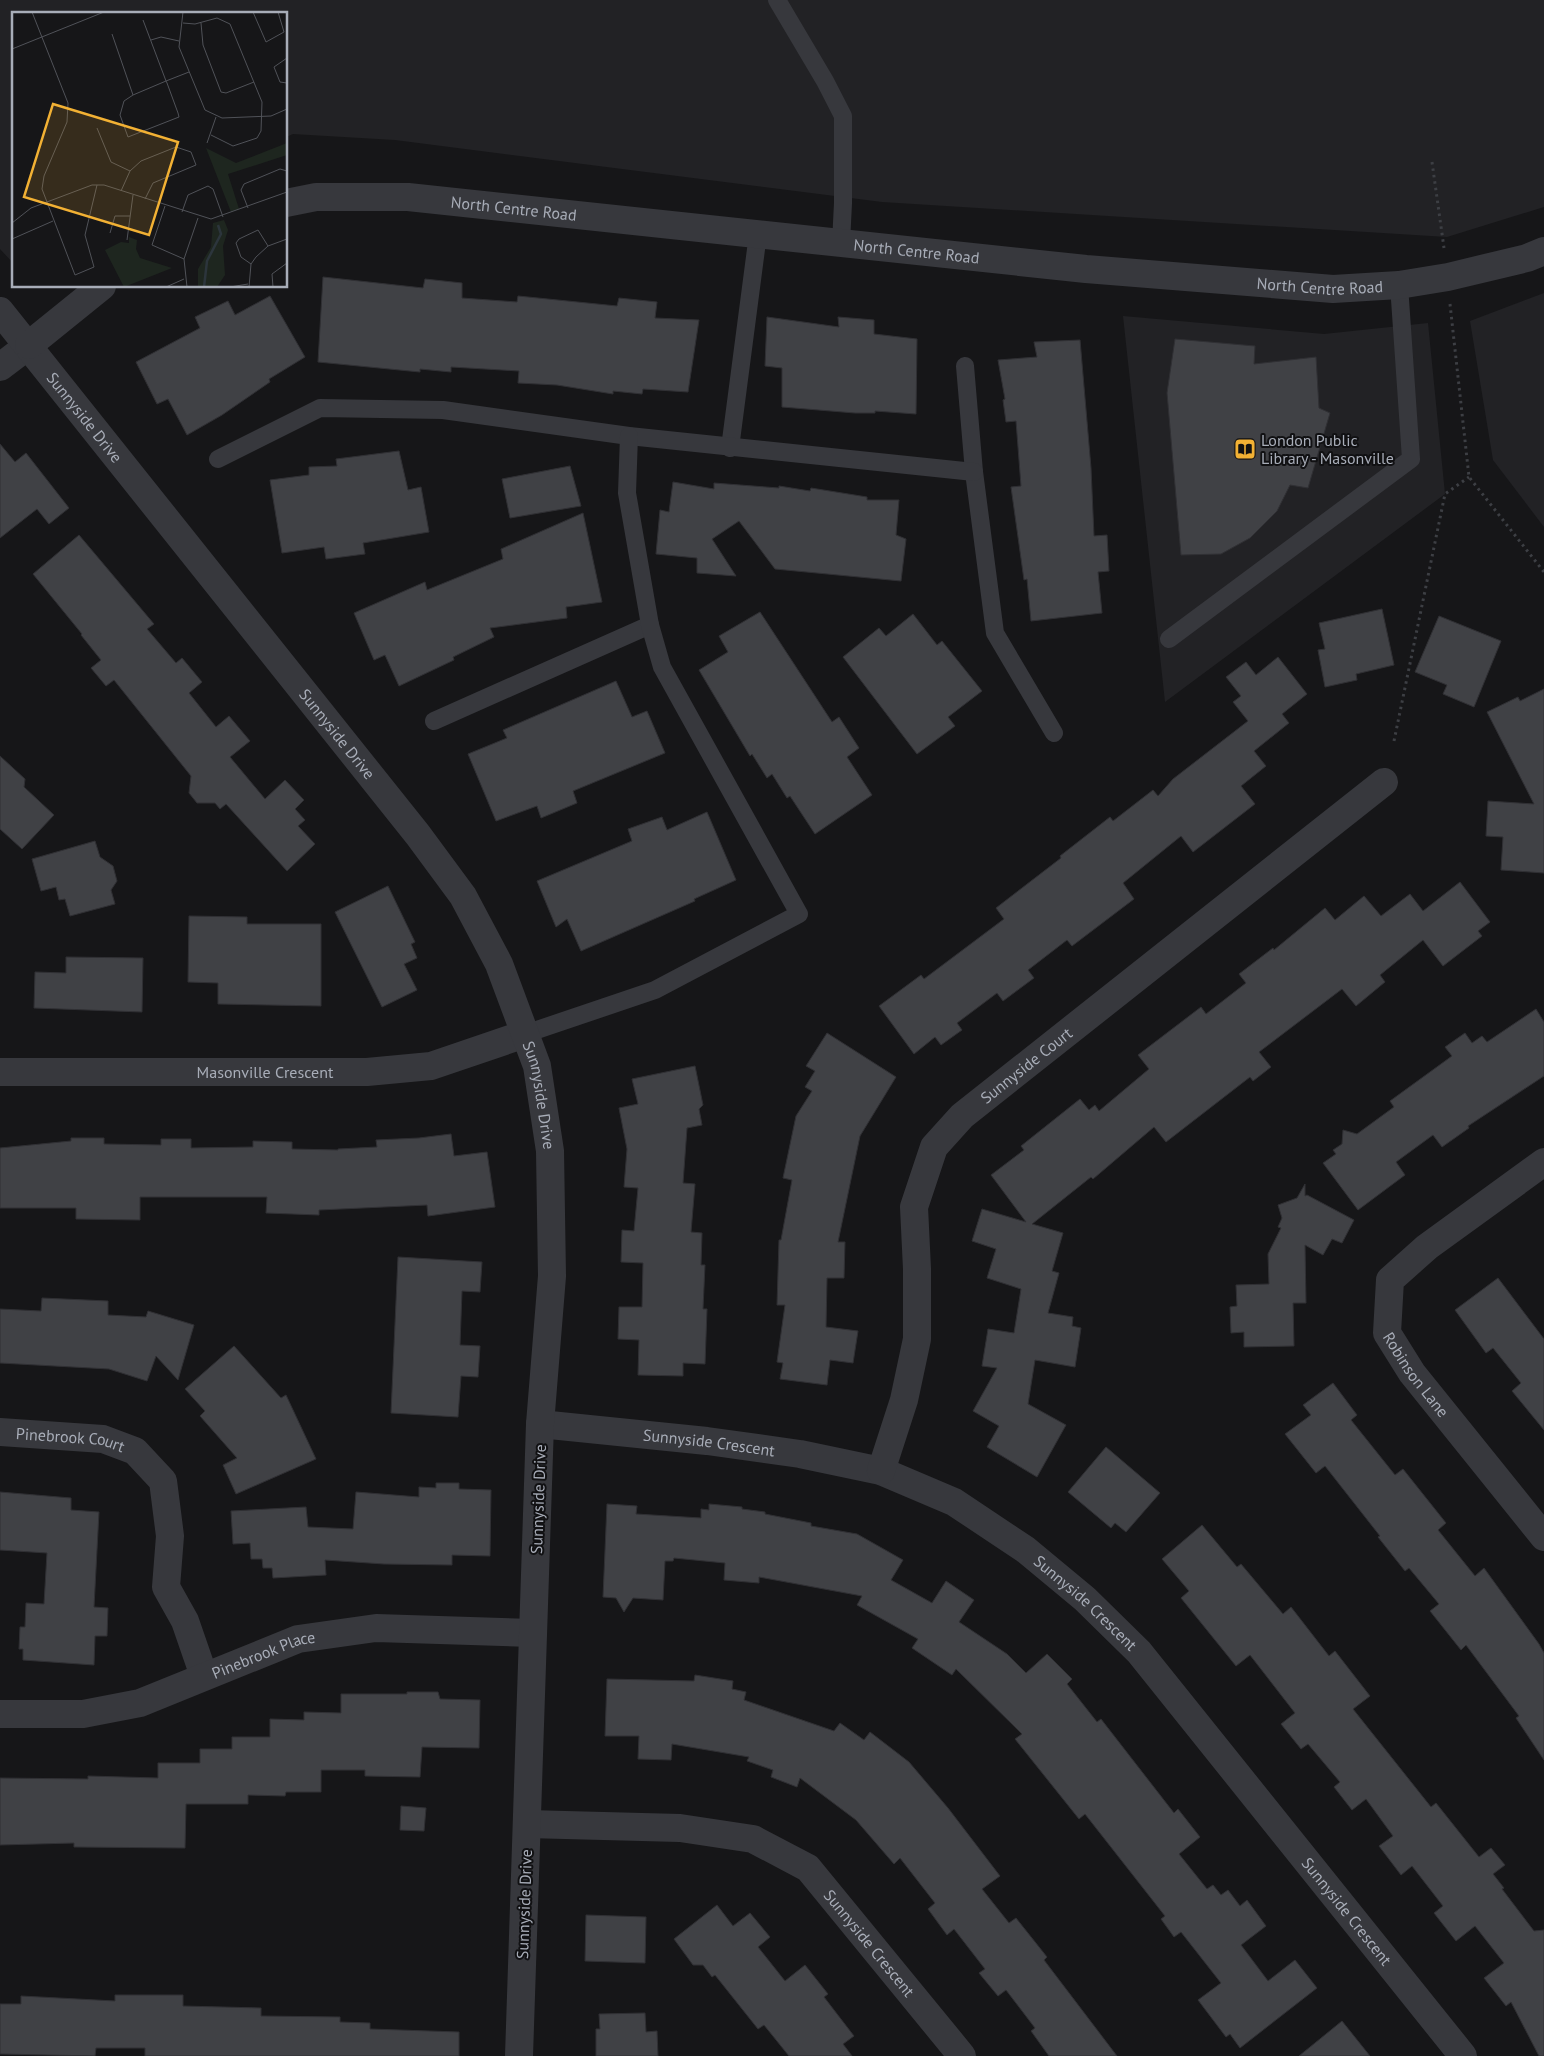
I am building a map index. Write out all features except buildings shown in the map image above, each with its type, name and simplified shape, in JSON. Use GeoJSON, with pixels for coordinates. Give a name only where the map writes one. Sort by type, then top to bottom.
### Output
{"type":"FeatureCollection","features":[{"type":"Feature","properties":{"kind":"street","name":"North Centre Road"},"geometry":{"type":"LineString","coordinates":[[288,203],[316,198],[408,197],[1086,268],[1333,289],[1399,285],[1448,277],[1527,258],[1544,251]]}},
{"type":"Feature","properties":{"kind":"street"},"geometry":{"type":"LineString","coordinates":[[0,367],[100,288]]}},
{"type":"Feature","properties":{"kind":"street","name":"Sunnyside Drive"},"geometry":{"type":"LineString","coordinates":[[0,311],[418,835],[464,896],[499,964],[537,1066],[550,1151],[552,1276],[540,1424],[519,2056]]}},
{"type":"Feature","properties":{"kind":"street","name":"Sunnyside Court"},"geometry":{"type":"LineString","coordinates":[[881,1471],[904,1400],[917,1339],[917,1269],[914,1207],[934,1147],[962,1116],[1384,782]]}},
{"type":"Feature","properties":{"kind":"street","name":"Masonville Crescent"},"geometry":{"type":"LineString","coordinates":[[0,1072],[367,1072],[431,1066],[525,1034]]}},
{"type":"Feature","properties":{"kind":"street","name":"Robinson Lane"},"geometry":{"type":"LineString","coordinates":[[1544,1162],[1427,1247],[1390,1280],[1388,1333],[1412,1373],[1544,1537]]}},
{"type":"Feature","properties":{"kind":"street","name":"Sunnyside Crescent"},"geometry":{"type":"LineString","coordinates":[[540,1424],[716,1442],[800,1454],[881,1471],[954,1502],[1026,1550],[1085,1599],[1139,1652],[1463,2056]]}},
{"type":"Feature","properties":{"kind":"street","name":"Pinebrook Court"},"geometry":{"type":"LineString","coordinates":[[0,1432],[103,1439],[135,1452],[163,1481],[170,1536],[166,1586],[185,1621],[204,1676]]}},
{"type":"Feature","properties":{"kind":"street","name":"Pinebrook Place"},"geometry":{"type":"LineString","coordinates":[[0,1714],[83,1714],[140,1703],[298,1639],[376,1628],[533,1633]]}},
{"type":"Feature","properties":{"kind":"street","name":"Sunnyside Crescent"},"geometry":{"type":"LineString","coordinates":[[527,1824],[680,1828],[753,1839],[808,1868],[962,2056]]}},
{"type":"Feature","properties":{"kind":"lane"},"geometry":{"type":"LineString","coordinates":[[777,0],[825,81],[843,116],[843,202],[840,243]]}},
{"type":"Feature","properties":{"kind":"lane"},"geometry":{"type":"LineString","coordinates":[[730,448],[758,234]]}},
{"type":"Feature","properties":{"kind":"lane"},"geometry":{"type":"LineString","coordinates":[[1169,639],[1411,459],[1399,285]]}},
{"type":"Feature","properties":{"kind":"lane"},"geometry":{"type":"LineString","coordinates":[[965,366],[974,472],[995,633],[1054,733]]}},
{"type":"Feature","properties":{"kind":"lane"},"geometry":{"type":"LineString","coordinates":[[218,459],[320,408],[443,410],[730,448],[974,472]]}},
{"type":"Feature","properties":{"kind":"lane"},"geometry":{"type":"LineString","coordinates":[[525,1034],[655,990],[799,914],[662,667],[650,625],[627,493],[628,436]]}},
{"type":"Feature","properties":{"kind":"lane"},"geometry":{"type":"LineString","coordinates":[[434,721],[650,625]]}},
{"type":"Feature","properties":{"kind":"path"},"geometry":{"type":"LineString","coordinates":[[1432,162],[1448,277],[1469,477],[1544,572]]}},
{"type":"Feature","properties":{"kind":"path"},"geometry":{"type":"LineString","coordinates":[[1394,741],[1445,494],[1469,477]]}},
{"type":"Feature","properties":{"kind":"shaded area"},"geometry":{"type":"Polygon","coordinates":[[[0,0],[1544,0],[1544,207],[1447,237],[882,202],[395,140],[293,134],[288,136],[288,12],[12,12],[12,262],[0,249],[0,0]]]}},
{"type":"Feature","properties":{"kind":"shaded area"},"geometry":{"type":"Polygon","coordinates":[[[1544,293],[1544,527],[1493,460],[1470,321],[1544,293]]]}},
{"type":"Feature","properties":{"kind":"shaded area"},"geometry":{"type":"Polygon","coordinates":[[[1123,316],[1324,334],[1428,323],[1445,494],[1165,702],[1123,316]]]}},
{"type":"Feature","properties":{"kind":"place","name":"London Public Library - Masonville"},"geometry":{"type":"Point","coordinates":[1245,449]}}]}
